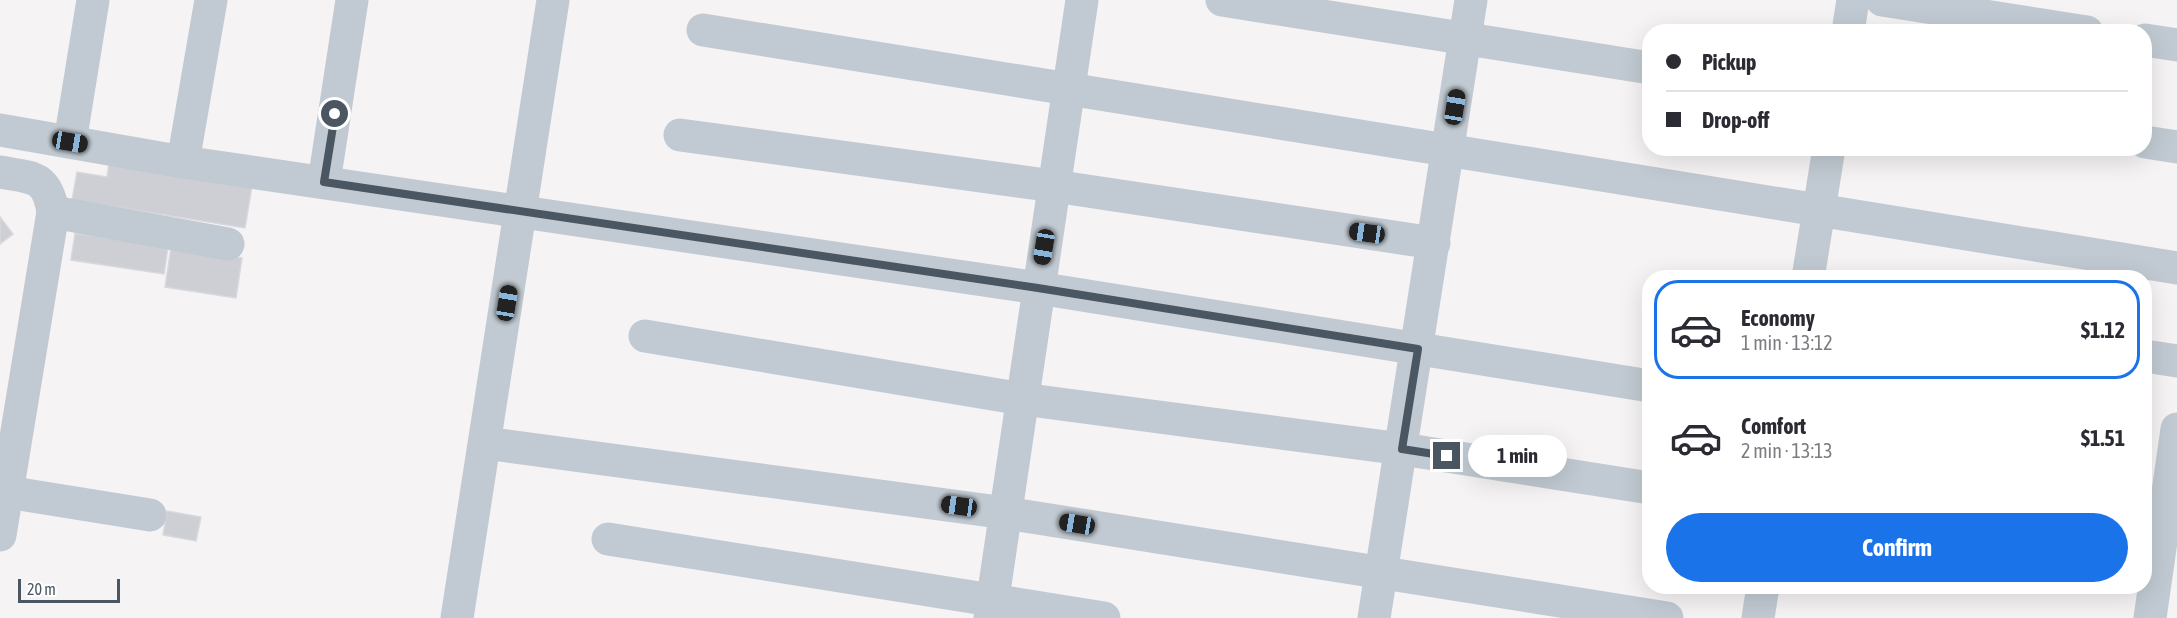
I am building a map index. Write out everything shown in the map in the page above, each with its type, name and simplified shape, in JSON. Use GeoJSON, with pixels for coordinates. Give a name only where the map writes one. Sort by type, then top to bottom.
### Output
{"type":"FeatureCollection","features":[{"type":"Feature","properties":{"kind":"street"},"geometry":{"type":"LineString","coordinates":[[70,142],[93,0]]}},
{"type":"Feature","properties":{"kind":"street"},"geometry":{"type":"LineString","coordinates":[[183,162],[211,0]]}},
{"type":"Feature","properties":{"kind":"street"},"geometry":{"type":"LineString","coordinates":[[324,182],[352,0]]}},
{"type":"Feature","properties":{"kind":"street"},"geometry":{"type":"LineString","coordinates":[[457,618],[553,0]]}},
{"type":"Feature","properties":{"kind":"street"},"geometry":{"type":"LineString","coordinates":[[991,610],[1082,0]]}},
{"type":"Feature","properties":{"kind":"street"},"geometry":{"type":"LineString","coordinates":[[1222,0],[1465,41],[1642,67]]}},
{"type":"Feature","properties":{"kind":"street"},"geometry":{"type":"LineString","coordinates":[[1374,618],[1471,0]]}},
{"type":"Feature","properties":{"kind":"street"},"geometry":{"type":"LineString","coordinates":[[1849,24],[1853,0]]}},
{"type":"Feature","properties":{"kind":"street"},"geometry":{"type":"LineString","coordinates":[[1882,0],[2036,24]]}},
{"type":"Feature","properties":{"kind":"street"},"geometry":{"type":"LineString","coordinates":[[703,30],[2177,268]]}},
{"type":"Feature","properties":{"kind":"street"},"geometry":{"type":"LineString","coordinates":[[2152,41],[2177,45]]}},
{"type":"Feature","properties":{"kind":"street"},"geometry":{"type":"LineString","coordinates":[[0,130],[183,162],[522,210],[1038,288],[1642,385]]}},
{"type":"Feature","properties":{"kind":"street"},"geometry":{"type":"LineString","coordinates":[[680,135],[1054,186],[1434,243]]}},
{"type":"Feature","properties":{"kind":"street"},"geometry":{"type":"LineString","coordinates":[[2152,143],[2177,147]]}},
{"type":"Feature","properties":{"kind":"street"},"geometry":{"type":"LineString","coordinates":[[1809,270],[1828,156]]}},
{"type":"Feature","properties":{"kind":"street"},"geometry":{"type":"LineString","coordinates":[[0,172],[34,178],[50,192],[52,212],[3,513],[150,515]]}},
{"type":"Feature","properties":{"kind":"street"},"geometry":{"type":"LineString","coordinates":[[52,212],[228,244]]}},
{"type":"Feature","properties":{"kind":"street"},"geometry":{"type":"LineString","coordinates":[[645,336],[1022,399],[1402,449],[1642,487]]}},
{"type":"Feature","properties":{"kind":"street"},"geometry":{"type":"LineString","coordinates":[[2152,357],[2177,361]]}},
{"type":"Feature","properties":{"kind":"street"},"geometry":{"type":"LineString","coordinates":[[2150,618],[2160,573],[2165,464],[2177,429]]}},
{"type":"Feature","properties":{"kind":"street"},"geometry":{"type":"LineString","coordinates":[[485,443],[1006,513],[1667,618]]}},
{"type":"Feature","properties":{"kind":"street"},"geometry":{"type":"LineString","coordinates":[[608,539],[991,610],[1104,618]]}},
{"type":"Feature","properties":{"kind":"street"},"geometry":{"type":"LineString","coordinates":[[1758,618],[1762,594]]}},
{"type":"Feature","properties":{"kind":"building"},"geometry":{"type":"Polygon","coordinates":[[[109,163],[252,186],[245,228],[72,200],[77,172],[107,177],[109,163]]]}},
{"type":"Feature","properties":{"kind":"building"},"geometry":{"type":"Polygon","coordinates":[[[0,217],[13,234],[0,244],[0,217]]]}},
{"type":"Feature","properties":{"kind":"building"},"geometry":{"type":"Polygon","coordinates":[[[75,233],[168,247],[164,274],[71,260],[75,233]]]}},
{"type":"Feature","properties":{"kind":"building"},"geometry":{"type":"Polygon","coordinates":[[[171,248],[242,258],[236,298],[165,287],[171,248]]]}},
{"type":"Feature","properties":{"kind":"building"},"geometry":{"type":"Polygon","coordinates":[[[167,511],[201,517],[196,541],[163,535],[167,511]]]}},
{"type":"Feature","properties":{"kind":"route"},"geometry":{"type":"LineString","coordinates":[[335,114],[324,182],[1038,288],[1418,349],[1402,449],[1447,456]]}}]}
